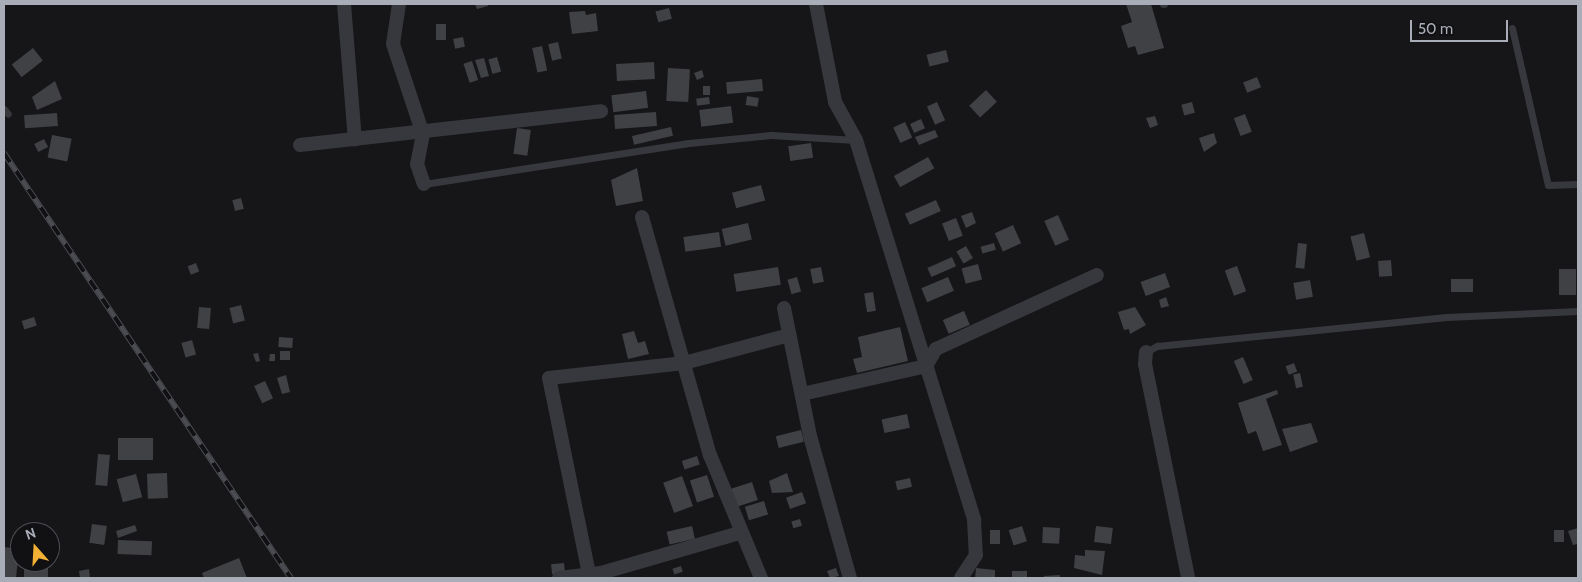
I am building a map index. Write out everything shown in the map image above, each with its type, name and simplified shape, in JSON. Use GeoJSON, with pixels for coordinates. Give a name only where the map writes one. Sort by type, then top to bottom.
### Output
{"type":"FeatureCollection","features":[{"type":"Feature","properties":{"kind":"street"},"geometry":{"type":"LineString","coordinates":[[344,4],[355,140]]}},
{"type":"Feature","properties":{"kind":"street"},"geometry":{"type":"LineString","coordinates":[[399,4],[393,44],[423,134],[417,164],[424,184]]}},
{"type":"Feature","properties":{"kind":"street"},"geometry":{"type":"LineString","coordinates":[[816,4],[835,102],[856,140],[974,520],[976,555],[961,578]]}},
{"type":"Feature","properties":{"kind":"street"},"geometry":{"type":"LineString","coordinates":[[300,145],[423,134],[601,112]]}},
{"type":"Feature","properties":{"kind":"street"},"geometry":{"type":"LineString","coordinates":[[642,217],[710,455],[740,533],[761,578]]}},
{"type":"Feature","properties":{"kind":"street"},"geometry":{"type":"LineString","coordinates":[[802,394],[926,366],[936,349],[1097,275]]}},
{"type":"Feature","properties":{"kind":"street"},"geometry":{"type":"LineString","coordinates":[[784,308],[802,394],[850,578]]}},
{"type":"Feature","properties":{"kind":"street"},"geometry":{"type":"LineString","coordinates":[[589,574],[549,378],[684,363],[789,335]]}},
{"type":"Feature","properties":{"kind":"street"},"geometry":{"type":"LineString","coordinates":[[1146,352],[1145,364],[1188,578]]}},
{"type":"Feature","properties":{"kind":"street"},"geometry":{"type":"LineString","coordinates":[[559,578],[589,574],[740,533]]}},
{"type":"Feature","properties":{"kind":"lane"},"geometry":{"type":"LineString","coordinates":[[1512,28],[1548,185],[1578,184]]}},
{"type":"Feature","properties":{"kind":"lane"},"geometry":{"type":"LineString","coordinates":[[424,184],[688,143],[771,135],[856,140]]}},
{"type":"Feature","properties":{"kind":"lane"},"geometry":{"type":"LineString","coordinates":[[1146,352],[1157,346],[1447,317],[1578,311]]}},
{"type":"Feature","properties":{"kind":"building"},"geometry":{"type":"Polygon","coordinates":[[[475,4],[488,4],[488,6],[477,9],[475,4]]]}},
{"type":"Feature","properties":{"kind":"building"},"geometry":{"type":"Polygon","coordinates":[[[1126,4],[1151,4],[1164,48],[1138,55],[1135,46],[1128,48],[1121,26],[1132,22],[1126,4]]]}},
{"type":"Feature","properties":{"kind":"building"},"geometry":{"type":"Polygon","coordinates":[[[669,8],[672,19],[658,22],[655,12],[669,8]]]}},
{"type":"Feature","properties":{"kind":"building"},"geometry":{"type":"Polygon","coordinates":[[[585,11],[586,15],[596,13],[598,31],[572,34],[569,12],[585,11]]]}},
{"type":"Feature","properties":{"kind":"building"},"geometry":{"type":"Polygon","coordinates":[[[436,24],[446,24],[446,40],[436,40],[436,24]]]}},
{"type":"Feature","properties":{"kind":"building"},"geometry":{"type":"Polygon","coordinates":[[[463,37],[465,47],[455,49],[453,39],[463,37]]]}},
{"type":"Feature","properties":{"kind":"building"},"geometry":{"type":"Polygon","coordinates":[[[558,42],[562,59],[552,61],[548,44],[558,42]]]}},
{"type":"Feature","properties":{"kind":"building"},"geometry":{"type":"Polygon","coordinates":[[[542,46],[547,70],[537,73],[532,48],[542,46]]]}},
{"type":"Feature","properties":{"kind":"building"},"geometry":{"type":"Polygon","coordinates":[[[33,48],[43,61],[22,77],[12,65],[33,48]]]}},
{"type":"Feature","properties":{"kind":"building"},"geometry":{"type":"Polygon","coordinates":[[[946,50],[949,62],[929,66],[927,55],[946,50]]]}},
{"type":"Feature","properties":{"kind":"building"},"geometry":{"type":"Polygon","coordinates":[[[497,57],[501,71],[492,74],[488,59],[497,57]]]}},
{"type":"Feature","properties":{"kind":"building"},"geometry":{"type":"Polygon","coordinates":[[[484,58],[489,76],[481,78],[475,60],[484,58]]]}},
{"type":"Feature","properties":{"kind":"building"},"geometry":{"type":"Polygon","coordinates":[[[472,61],[478,80],[470,83],[463,64],[472,61]]]}},
{"type":"Feature","properties":{"kind":"building"},"geometry":{"type":"Polygon","coordinates":[[[654,62],[655,79],[617,81],[616,64],[654,62]]]}},
{"type":"Feature","properties":{"kind":"building"},"geometry":{"type":"Polygon","coordinates":[[[668,68],[690,69],[688,102],[666,101],[668,68]]]}},
{"type":"Feature","properties":{"kind":"building"},"geometry":{"type":"Polygon","coordinates":[[[702,70],[704,77],[697,80],[694,73],[702,70]]]}},
{"type":"Feature","properties":{"kind":"building"},"geometry":{"type":"Polygon","coordinates":[[[1257,77],[1261,87],[1247,93],[1243,83],[1257,77]]]}},
{"type":"Feature","properties":{"kind":"building"},"geometry":{"type":"Polygon","coordinates":[[[762,79],[763,91],[727,94],[726,82],[762,79]]]}},
{"type":"Feature","properties":{"kind":"building"},"geometry":{"type":"Polygon","coordinates":[[[55,81],[62,99],[37,110],[32,97],[55,81]]]}},
{"type":"Feature","properties":{"kind":"building"},"geometry":{"type":"Polygon","coordinates":[[[703,86],[710,86],[710,95],[703,95],[703,86]]]}},
{"type":"Feature","properties":{"kind":"building"},"geometry":{"type":"Polygon","coordinates":[[[986,90],[997,102],[980,117],[969,106],[986,90]]]}},
{"type":"Feature","properties":{"kind":"building"},"geometry":{"type":"Polygon","coordinates":[[[646,91],[648,108],[613,112],[611,95],[646,91]]]}},
{"type":"Feature","properties":{"kind":"building"},"geometry":{"type":"Polygon","coordinates":[[[747,96],[759,98],[757,107],[746,105],[747,96]]]}},
{"type":"Feature","properties":{"kind":"building"},"geometry":{"type":"Polygon","coordinates":[[[709,97],[710,104],[697,106],[696,99],[709,97]]]}},
{"type":"Feature","properties":{"kind":"building"},"geometry":{"type":"Polygon","coordinates":[[[937,102],[945,120],[935,125],[927,106],[937,102]]]}},
{"type":"Feature","properties":{"kind":"building"},"geometry":{"type":"Polygon","coordinates":[[[1192,102],[1195,113],[1184,115],[1181,105],[1192,102]]]}},
{"type":"Feature","properties":{"kind":"building"},"geometry":{"type":"Polygon","coordinates":[[[731,106],[733,123],[701,127],[699,110],[731,106]]]}},
{"type":"Feature","properties":{"kind":"building"},"geometry":{"type":"Polygon","coordinates":[[[656,112],[657,126],[615,129],[614,115],[656,112]]]}},
{"type":"Feature","properties":{"kind":"building"},"geometry":{"type":"Polygon","coordinates":[[[57,113],[58,126],[25,128],[24,115],[57,113]]]}},
{"type":"Feature","properties":{"kind":"building"},"geometry":{"type":"Polygon","coordinates":[[[1245,114],[1252,132],[1241,136],[1234,118],[1245,114]]]}},
{"type":"Feature","properties":{"kind":"building"},"geometry":{"type":"Polygon","coordinates":[[[1155,116],[1158,125],[1150,128],[1146,118],[1155,116]]]}},
{"type":"Feature","properties":{"kind":"building"},"geometry":{"type":"Polygon","coordinates":[[[921,119],[925,128],[914,133],[910,124],[921,119]]]}},
{"type":"Feature","properties":{"kind":"building"},"geometry":{"type":"Polygon","coordinates":[[[905,122],[912,137],[900,143],[893,127],[905,122]]]}},
{"type":"Feature","properties":{"kind":"building"},"geometry":{"type":"Polygon","coordinates":[[[671,127],[673,136],[634,145],[632,136],[671,127]]]}},
{"type":"Feature","properties":{"kind":"building"},"geometry":{"type":"Polygon","coordinates":[[[517,128],[531,130],[527,156],[513,154],[517,128]]]}},
{"type":"Feature","properties":{"kind":"building"},"geometry":{"type":"Polygon","coordinates":[[[935,130],[938,137],[919,145],[915,137],[935,130]]]}},
{"type":"Feature","properties":{"kind":"building"},"geometry":{"type":"Polygon","coordinates":[[[1214,133],[1217,143],[1204,152],[1199,138],[1214,133]]]}},
{"type":"Feature","properties":{"kind":"building"},"geometry":{"type":"Polygon","coordinates":[[[52,135],[72,139],[67,161],[48,158],[52,135]]]}},
{"type":"Feature","properties":{"kind":"building"},"geometry":{"type":"Polygon","coordinates":[[[44,139],[48,147],[38,152],[34,144],[44,139]]]}},
{"type":"Feature","properties":{"kind":"building"},"geometry":{"type":"Polygon","coordinates":[[[811,143],[813,158],[790,161],[788,146],[811,143]]]}},
{"type":"Feature","properties":{"kind":"building"},"geometry":{"type":"Polygon","coordinates":[[[928,157],[934,168],[900,187],[894,176],[928,157]]]}},
{"type":"Feature","properties":{"kind":"building"},"geometry":{"type":"Polygon","coordinates":[[[637,168],[643,201],[616,206],[611,180],[637,168]]]}},
{"type":"Feature","properties":{"kind":"building"},"geometry":{"type":"Polygon","coordinates":[[[761,185],[765,200],[736,208],[732,193],[761,185]]]}},
{"type":"Feature","properties":{"kind":"building"},"geometry":{"type":"Polygon","coordinates":[[[241,198],[244,209],[235,211],[232,200],[241,198]]]}},
{"type":"Feature","properties":{"kind":"building"},"geometry":{"type":"Polygon","coordinates":[[[936,200],[941,211],[910,225],[905,214],[936,200]]]}},
{"type":"Feature","properties":{"kind":"building"},"geometry":{"type":"Polygon","coordinates":[[[972,212],[976,223],[966,228],[961,216],[972,212]]]}},
{"type":"Feature","properties":{"kind":"building"},"geometry":{"type":"Polygon","coordinates":[[[1058,215],[1069,240],[1055,246],[1044,221],[1058,215]]]}},
{"type":"Feature","properties":{"kind":"building"},"geometry":{"type":"Polygon","coordinates":[[[956,218],[963,236],[949,241],[942,223],[956,218]]]}},
{"type":"Feature","properties":{"kind":"building"},"geometry":{"type":"Polygon","coordinates":[[[748,223],[752,240],[726,246],[722,229],[748,223]]]}},
{"type":"Feature","properties":{"kind":"building"},"geometry":{"type":"Polygon","coordinates":[[[1013,225],[1021,243],[1003,251],[995,233],[1013,225]]]}},
{"type":"Feature","properties":{"kind":"building"},"geometry":{"type":"Polygon","coordinates":[[[719,232],[721,247],[685,252],[683,237],[719,232]]]}},
{"type":"Feature","properties":{"kind":"building"},"geometry":{"type":"Polygon","coordinates":[[[1364,233],[1370,257],[1356,261],[1350,236],[1364,233]]]}},
{"type":"Feature","properties":{"kind":"building"},"geometry":{"type":"Polygon","coordinates":[[[994,243],[996,250],[982,254],[981,247],[994,243]]]}},
{"type":"Feature","properties":{"kind":"building"},"geometry":{"type":"Polygon","coordinates":[[[1298,243],[1307,244],[1304,269],[1295,268],[1298,243]]]}},
{"type":"Feature","properties":{"kind":"building"},"geometry":{"type":"Polygon","coordinates":[[[966,246],[973,258],[963,264],[956,252],[966,246]]]}},
{"type":"Feature","properties":{"kind":"building"},"geometry":{"type":"Polygon","coordinates":[[[952,257],[956,266],[931,277],[927,268],[952,257]]]}},
{"type":"Feature","properties":{"kind":"building"},"geometry":{"type":"Polygon","coordinates":[[[1391,260],[1392,276],[1379,277],[1378,261],[1391,260]]]}},
{"type":"Feature","properties":{"kind":"building"},"geometry":{"type":"Polygon","coordinates":[[[196,263],[199,271],[191,275],[188,266],[196,263]]]}},
{"type":"Feature","properties":{"kind":"building"},"geometry":{"type":"Polygon","coordinates":[[[978,264],[982,279],[966,284],[962,268],[978,264]]]}},
{"type":"Feature","properties":{"kind":"building"},"geometry":{"type":"Polygon","coordinates":[[[1237,266],[1246,291],[1234,296],[1225,270],[1237,266]]]}},
{"type":"Feature","properties":{"kind":"building"},"geometry":{"type":"Polygon","coordinates":[[[778,267],[781,285],[736,292],[734,274],[778,267]]]}},
{"type":"Feature","properties":{"kind":"building"},"geometry":{"type":"Polygon","coordinates":[[[821,267],[824,282],[813,284],[810,269],[821,267]]]}},
{"type":"Feature","properties":{"kind":"building"},"geometry":{"type":"Polygon","coordinates":[[[1559,269],[1576,269],[1576,295],[1559,295],[1559,269]]]}},
{"type":"Feature","properties":{"kind":"building"},"geometry":{"type":"Polygon","coordinates":[[[1165,273],[1170,287],[1146,296],[1141,282],[1165,273]]]}},
{"type":"Feature","properties":{"kind":"building"},"geometry":{"type":"Polygon","coordinates":[[[797,277],[801,291],[792,294],[787,280],[797,277]]]}},
{"type":"Feature","properties":{"kind":"building"},"geometry":{"type":"Polygon","coordinates":[[[948,277],[954,291],[927,302],[921,288],[948,277]]]}},
{"type":"Feature","properties":{"kind":"building"},"geometry":{"type":"Polygon","coordinates":[[[1451,279],[1473,279],[1473,292],[1451,292],[1451,279]]]}},
{"type":"Feature","properties":{"kind":"building"},"geometry":{"type":"Polygon","coordinates":[[[1310,280],[1313,297],[1296,300],[1293,283],[1310,280]]]}},
{"type":"Feature","properties":{"kind":"building"},"geometry":{"type":"Polygon","coordinates":[[[873,292],[876,311],[867,312],[864,293],[873,292]]]}},
{"type":"Feature","properties":{"kind":"building"},"geometry":{"type":"Polygon","coordinates":[[[1166,297],[1169,306],[1161,308],[1159,300],[1166,297]]]}},
{"type":"Feature","properties":{"kind":"building"},"geometry":{"type":"Polygon","coordinates":[[[241,305],[245,321],[233,323],[229,308],[241,305]]]}},
{"type":"Feature","properties":{"kind":"building"},"geometry":{"type":"Polygon","coordinates":[[[199,307],[211,308],[209,329],[197,328],[199,307]]]}},
{"type":"Feature","properties":{"kind":"building"},"geometry":{"type":"Polygon","coordinates":[[[1135,307],[1146,325],[1130,334],[1129,329],[1124,330],[1118,312],[1135,307]]]}},
{"type":"Feature","properties":{"kind":"building"},"geometry":{"type":"Polygon","coordinates":[[[964,311],[970,325],[949,334],[943,320],[964,311]]]}},
{"type":"Feature","properties":{"kind":"building"},"geometry":{"type":"Polygon","coordinates":[[[34,317],[37,326],[24,330],[22,321],[34,317]]]}},
{"type":"Feature","properties":{"kind":"building"},"geometry":{"type":"Polygon","coordinates":[[[900,327],[908,361],[857,373],[853,359],[862,357],[858,337],[900,327]]]}},
{"type":"Feature","properties":{"kind":"building"},"geometry":{"type":"Polygon","coordinates":[[[634,331],[638,343],[645,341],[649,354],[628,359],[622,334],[634,331]]]}},
{"type":"Feature","properties":{"kind":"building"},"geometry":{"type":"Polygon","coordinates":[[[279,337],[293,338],[292,348],[278,347],[279,337]]]}},
{"type":"Feature","properties":{"kind":"building"},"geometry":{"type":"Polygon","coordinates":[[[192,340],[196,354],[186,357],[181,343],[192,340]]]}},
{"type":"Feature","properties":{"kind":"building"},"geometry":{"type":"Polygon","coordinates":[[[280,351],[290,351],[290,360],[280,360],[280,351]]]}},
{"type":"Feature","properties":{"kind":"building"},"geometry":{"type":"Polygon","coordinates":[[[258,353],[260,361],[256,362],[253,354],[258,353]]]}},
{"type":"Feature","properties":{"kind":"building"},"geometry":{"type":"Polygon","coordinates":[[[270,354],[275,354],[275,361],[269,361],[270,354]]]}},
{"type":"Feature","properties":{"kind":"building"},"geometry":{"type":"Polygon","coordinates":[[[1243,357],[1253,380],[1244,384],[1234,361],[1243,357]]]}},
{"type":"Feature","properties":{"kind":"building"},"geometry":{"type":"Polygon","coordinates":[[[1294,363],[1297,371],[1289,375],[1286,366],[1294,363]]]}},
{"type":"Feature","properties":{"kind":"building"},"geometry":{"type":"Polygon","coordinates":[[[1300,373],[1303,387],[1296,388],[1293,374],[1300,373]]]}},
{"type":"Feature","properties":{"kind":"building"},"geometry":{"type":"Polygon","coordinates":[[[286,375],[290,392],[282,394],[277,378],[286,375]]]}},
{"type":"Feature","properties":{"kind":"building"},"geometry":{"type":"Polygon","coordinates":[[[265,381],[273,398],[262,403],[254,386],[265,381]]]}},
{"type":"Feature","properties":{"kind":"building"},"geometry":{"type":"Polygon","coordinates":[[[1277,390],[1278,394],[1266,399],[1282,445],[1263,451],[1256,431],[1248,434],[1238,403],[1277,390]]]}},
{"type":"Feature","properties":{"kind":"building"},"geometry":{"type":"Polygon","coordinates":[[[907,414],[910,428],[884,433],[882,419],[907,414]]]}},
{"type":"Feature","properties":{"kind":"building"},"geometry":{"type":"Polygon","coordinates":[[[1311,423],[1318,442],[1290,452],[1282,429],[1311,423]]]}},
{"type":"Feature","properties":{"kind":"building"},"geometry":{"type":"Polygon","coordinates":[[[801,430],[804,442],[779,448],[776,436],[801,430]]]}},
{"type":"Feature","properties":{"kind":"building"},"geometry":{"type":"Polygon","coordinates":[[[118,438],[153,438],[153,460],[118,460],[118,438]]]}},
{"type":"Feature","properties":{"kind":"building"},"geometry":{"type":"Polygon","coordinates":[[[98,454],[110,455],[107,486],[95,485],[98,454]]]}},
{"type":"Feature","properties":{"kind":"building"},"geometry":{"type":"Polygon","coordinates":[[[697,456],[700,465],[685,470],[682,461],[697,456]]]}},
{"type":"Feature","properties":{"kind":"building"},"geometry":{"type":"Polygon","coordinates":[[[167,473],[168,498],[148,499],[147,474],[167,473]]]}},
{"type":"Feature","properties":{"kind":"building"},"geometry":{"type":"Polygon","coordinates":[[[787,473],[793,492],[772,493],[769,481],[787,473]]]}},
{"type":"Feature","properties":{"kind":"building"},"geometry":{"type":"Polygon","coordinates":[[[136,474],[142,497],[123,502],[117,479],[136,474]]]}},
{"type":"Feature","properties":{"kind":"building"},"geometry":{"type":"Polygon","coordinates":[[[707,475],[714,497],[697,502],[690,481],[707,475]]]}},
{"type":"Feature","properties":{"kind":"building"},"geometry":{"type":"Polygon","coordinates":[[[682,476],[693,506],[674,513],[663,483],[682,476]]]}},
{"type":"Feature","properties":{"kind":"building"},"geometry":{"type":"Polygon","coordinates":[[[910,478],[912,487],[897,490],[895,481],[910,478]]]}},
{"type":"Feature","properties":{"kind":"building"},"geometry":{"type":"Polygon","coordinates":[[[752,482],[758,500],[737,507],[731,489],[752,482]]]}},
{"type":"Feature","properties":{"kind":"building"},"geometry":{"type":"Polygon","coordinates":[[[802,492],[806,503],[790,509],[786,498],[802,492]]]}},
{"type":"Feature","properties":{"kind":"building"},"geometry":{"type":"Polygon","coordinates":[[[764,501],[768,514],[749,520],[745,507],[764,501]]]}},
{"type":"Feature","properties":{"kind":"building"},"geometry":{"type":"Polygon","coordinates":[[[800,519],[802,526],[793,528],[791,521],[800,519]]]}},
{"type":"Feature","properties":{"kind":"building"},"geometry":{"type":"Polygon","coordinates":[[[92,524],[107,526],[104,545],[89,543],[92,524]]]}},
{"type":"Feature","properties":{"kind":"building"},"geometry":{"type":"Polygon","coordinates":[[[135,525],[137,531],[118,538],[116,531],[135,525]]]}},
{"type":"Feature","properties":{"kind":"building"},"geometry":{"type":"Polygon","coordinates":[[[692,526],[695,539],[670,545],[667,532],[692,526]]]}},
{"type":"Feature","properties":{"kind":"building"},"geometry":{"type":"Polygon","coordinates":[[[1022,526],[1027,541],[1014,546],[1009,530],[1022,526]]]}},
{"type":"Feature","properties":{"kind":"building"},"geometry":{"type":"Polygon","coordinates":[[[1096,526],[1113,528],[1111,544],[1094,542],[1096,526]]]}},
{"type":"Feature","properties":{"kind":"building"},"geometry":{"type":"Polygon","coordinates":[[[1043,527],[1060,528],[1059,544],[1042,543],[1043,527]]]}},
{"type":"Feature","properties":{"kind":"building"},"geometry":{"type":"Polygon","coordinates":[[[1578,528],[1578,544],[1573,545],[1568,531],[1578,528]]]}},
{"type":"Feature","properties":{"kind":"building"},"geometry":{"type":"Polygon","coordinates":[[[990,530],[1000,530],[1000,544],[990,544],[990,530]]]}},
{"type":"Feature","properties":{"kind":"building"},"geometry":{"type":"Polygon","coordinates":[[[1554,530],[1564,530],[1564,542],[1554,542],[1554,530]]]}},
{"type":"Feature","properties":{"kind":"building"},"geometry":{"type":"Polygon","coordinates":[[[118,540],[152,541],[151,555],[118,554],[118,540]]]}},
{"type":"Feature","properties":{"kind":"building"},"geometry":{"type":"Polygon","coordinates":[[[4,547],[10,548],[10,572],[17,572],[16,578],[4,578],[4,547]]]}},
{"type":"Feature","properties":{"kind":"building"},"geometry":{"type":"Polygon","coordinates":[[[1085,550],[1105,551],[1102,575],[1074,568],[1075,555],[1085,556],[1085,550]]]}},
{"type":"Feature","properties":{"kind":"building"},"geometry":{"type":"Polygon","coordinates":[[[239,558],[247,578],[204,578],[202,573],[239,558]]]}},
{"type":"Feature","properties":{"kind":"building"},"geometry":{"type":"Polygon","coordinates":[[[564,563],[565,573],[552,574],[551,564],[564,563]]]}},
{"type":"Feature","properties":{"kind":"building"},"geometry":{"type":"Polygon","coordinates":[[[681,566],[683,572],[674,574],[672,569],[681,566]]]}},
{"type":"Feature","properties":{"kind":"building"},"geometry":{"type":"Polygon","coordinates":[[[836,568],[839,576],[830,578],[827,571],[836,568]]]}},
{"type":"Feature","properties":{"kind":"building"},"geometry":{"type":"Polygon","coordinates":[[[976,568],[995,570],[995,578],[975,578],[976,568]]]}},
{"type":"Feature","properties":{"kind":"building"},"geometry":{"type":"Polygon","coordinates":[[[89,569],[90,578],[80,578],[79,571],[89,569]]]}},
{"type":"Feature","properties":{"kind":"building"},"geometry":{"type":"Polygon","coordinates":[[[1012,571],[1027,571],[1027,578],[1012,578],[1012,571]]]}},
{"type":"Feature","properties":{"kind":"building"},"geometry":{"type":"Polygon","coordinates":[[[24,572],[48,572],[48,578],[24,578],[24,572]]]}},
{"type":"Feature","properties":{"kind":"building"},"geometry":{"type":"Polygon","coordinates":[[[1060,575],[1060,578],[1044,578],[1044,576],[1060,575]]]}},
{"type":"Feature","properties":{"kind":"railway"},"geometry":{"type":"LineString","coordinates":[[4,153],[291,578]]}}]}
